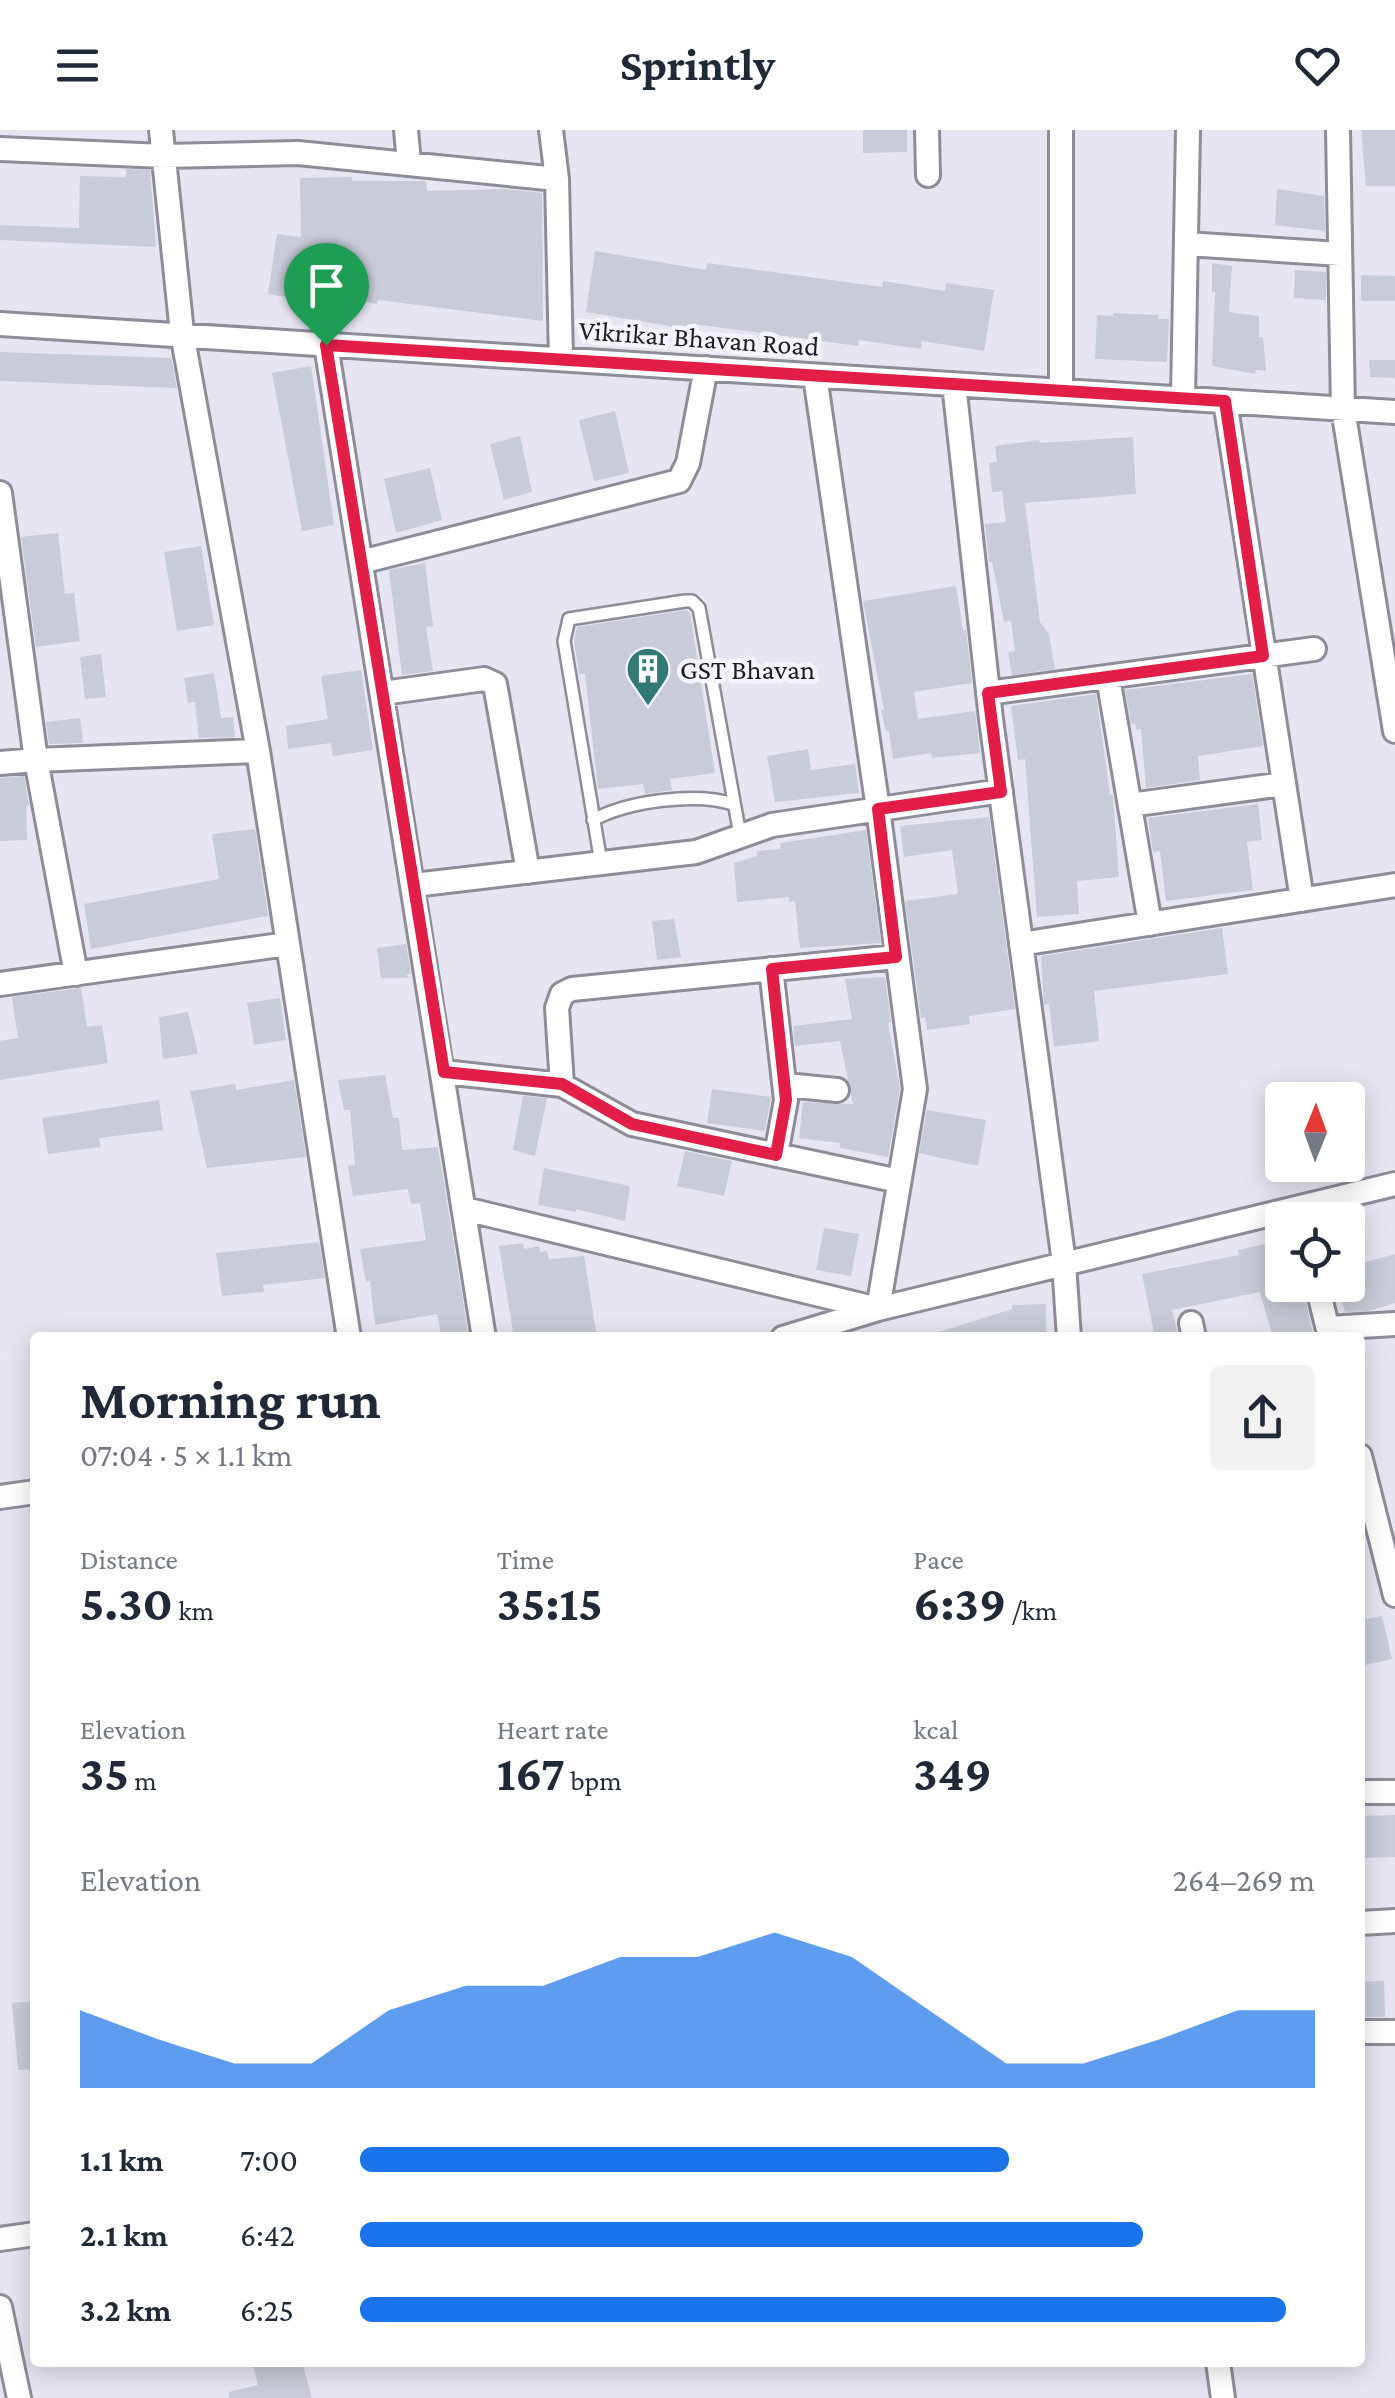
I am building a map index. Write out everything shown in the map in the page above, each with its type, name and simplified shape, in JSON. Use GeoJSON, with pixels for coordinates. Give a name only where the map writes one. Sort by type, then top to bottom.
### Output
{"type":"FeatureCollection","features":[{"type":"Feature","properties":{"kind":"street"},"geometry":{"type":"LineString","coordinates":[[161,130],[182,333],[258,751],[348,1332]]}},
{"type":"Feature","properties":{"kind":"street"},"geometry":{"type":"LineString","coordinates":[[406,130],[410,163]]}},
{"type":"Feature","properties":{"kind":"street"},"geometry":{"type":"LineString","coordinates":[[551,130],[558,179],[561,359]]}},
{"type":"Feature","properties":{"kind":"street"},"geometry":{"type":"LineString","coordinates":[[928,130],[928,175]]}},
{"type":"Feature","properties":{"kind":"street"},"geometry":{"type":"LineString","coordinates":[[1060,391],[1061,130]]}},
{"type":"Feature","properties":{"kind":"street"},"geometry":{"type":"LineString","coordinates":[[1183,399],[1188,130]]}},
{"type":"Feature","properties":{"kind":"street"},"geometry":{"type":"LineString","coordinates":[[1338,130],[1343,409],[1395,731]]}},
{"type":"Feature","properties":{"kind":"street"},"geometry":{"type":"LineString","coordinates":[[0,149],[164,156],[296,142],[410,163],[558,179]]}},
{"type":"Feature","properties":{"kind":"street"},"geometry":{"type":"LineString","coordinates":[[1186,244],[1340,254]]}},
{"type":"Feature","properties":{"kind":"street","name":"Vikrikar Bhavan Road"},"geometry":{"type":"LineString","coordinates":[[0,324],[1395,412]]}},
{"type":"Feature","properties":{"kind":"street"},"geometry":{"type":"LineString","coordinates":[[326,345],[483,1332]]}},
{"type":"Feature","properties":{"kind":"street"},"geometry":{"type":"LineString","coordinates":[[361,562],[679,481],[688,463],[706,368]]}},
{"type":"Feature","properties":{"kind":"street"},"geometry":{"type":"LineString","coordinates":[[815,376],[915,1089],[878,1308]]}},
{"type":"Feature","properties":{"kind":"street"},"geometry":{"type":"LineString","coordinates":[[954,384],[988,693],[1064,1263],[1069,1332]]}},
{"type":"Feature","properties":{"kind":"street"},"geometry":{"type":"LineString","coordinates":[[1225,401],[1302,900]]}},
{"type":"Feature","properties":{"kind":"street"},"geometry":{"type":"LineString","coordinates":[[0,493],[36,760],[76,974]]}},
{"type":"Feature","properties":{"kind":"street"},"geometry":{"type":"LineString","coordinates":[[988,693],[1314,649]]}},
{"type":"Feature","properties":{"kind":"street"},"geometry":{"type":"LineString","coordinates":[[1108,677],[1150,924]]}},
{"type":"Feature","properties":{"kind":"street"},"geometry":{"type":"LineString","coordinates":[[383,693],[484,679],[495,684],[528,872]]}},
{"type":"Feature","properties":{"kind":"street"},"geometry":{"type":"LineString","coordinates":[[0,763],[258,751]]}},
{"type":"Feature","properties":{"kind":"street"},"geometry":{"type":"LineString","coordinates":[[1130,806],[1284,784]]}},
{"type":"Feature","properties":{"kind":"street"},"geometry":{"type":"LineString","coordinates":[[414,885],[696,852],[772,824],[1001,792]]}},
{"type":"Feature","properties":{"kind":"street"},"geometry":{"type":"LineString","coordinates":[[1021,944],[1395,885]]}},
{"type":"Feature","properties":{"kind":"street"},"geometry":{"type":"LineString","coordinates":[[0,984],[288,944]]}},
{"type":"Feature","properties":{"kind":"street"},"geometry":{"type":"LineString","coordinates":[[562,1084],[556,1008],[562,994],[572,989],[896,957]]}},
{"type":"Feature","properties":{"kind":"street"},"geometry":{"type":"LineString","coordinates":[[772,969],[786,1085],[785,1114],[776,1155]]}},
{"type":"Feature","properties":{"kind":"street"},"geometry":{"type":"LineString","coordinates":[[444,1072],[562,1084],[632,1124],[899,1180]]}},
{"type":"Feature","properties":{"kind":"street"},"geometry":{"type":"LineString","coordinates":[[786,1085],[838,1090]]}},
{"type":"Feature","properties":{"kind":"street"},"geometry":{"type":"LineString","coordinates":[[802,1332],[878,1308],[1395,1184]]}},
{"type":"Feature","properties":{"kind":"street"},"geometry":{"type":"LineString","coordinates":[[465,1209],[878,1308]]}},
{"type":"Feature","properties":{"kind":"street"},"geometry":{"type":"LineString","coordinates":[[1321,1302],[1329,1332]]}},
{"type":"Feature","properties":{"kind":"street"},"geometry":{"type":"LineString","coordinates":[[1336,1332],[1395,1324]]}},
{"type":"Feature","properties":{"kind":"street"},"geometry":{"type":"LineString","coordinates":[[1365,1472],[1389,1549],[1395,1596]]}},
{"type":"Feature","properties":{"kind":"street"},"geometry":{"type":"LineString","coordinates":[[0,1497],[30,1493]]}},
{"type":"Feature","properties":{"kind":"street"},"geometry":{"type":"LineString","coordinates":[[1365,1792],[1395,1792]]}},
{"type":"Feature","properties":{"kind":"street"},"geometry":{"type":"LineString","coordinates":[[1365,1922],[1395,1921]]}},
{"type":"Feature","properties":{"kind":"street"},"geometry":{"type":"LineString","coordinates":[[1365,2032],[1395,2032]]}},
{"type":"Feature","properties":{"kind":"street"},"geometry":{"type":"LineString","coordinates":[[0,2239],[30,2235]]}},
{"type":"Feature","properties":{"kind":"street"},"geometry":{"type":"LineString","coordinates":[[0,2307],[6,2367],[19,2398]]}},
{"type":"Feature","properties":{"kind":"street"},"geometry":{"type":"LineString","coordinates":[[1219,2367],[1223,2398]]}},
{"type":"Feature","properties":{"kind":"lane"},"geometry":{"type":"LineString","coordinates":[[600,863],[564,629],[569,619],[685,601],[692,601],[699,608],[740,835]]}},
{"type":"Feature","properties":{"kind":"lane"},"geometry":{"type":"LineString","coordinates":[[594,820],[610,811],[687,799],[706,797],[734,804]]}},
{"type":"Feature","properties":{"kind":"building"},"geometry":{"type":"Polygon","coordinates":[[[863,130],[907,130],[907,152],[863,153],[863,130]]]}},
{"type":"Feature","properties":{"kind":"building"},"geometry":{"type":"Polygon","coordinates":[[[1361,130],[1395,130],[1395,186],[1366,186],[1361,130]]]}},
{"type":"Feature","properties":{"kind":"building"},"geometry":{"type":"Polygon","coordinates":[[[126,169],[150,170],[156,247],[0,240],[0,225],[79,228],[80,176],[126,177],[126,169]]]}},
{"type":"Feature","properties":{"kind":"building"},"geometry":{"type":"Polygon","coordinates":[[[352,177],[352,181],[426,181],[427,191],[505,189],[542,193],[543,321],[378,300],[377,304],[316,295],[315,302],[268,294],[277,234],[301,237],[300,178],[352,177]]]}},
{"type":"Feature","properties":{"kind":"building"},"geometry":{"type":"Polygon","coordinates":[[[1277,189],[1324,196],[1325,231],[1275,225],[1277,189]]]}},
{"type":"Feature","properties":{"kind":"building"},"geometry":{"type":"Polygon","coordinates":[[[595,251],[706,270],[707,263],[882,287],[883,281],[945,291],[946,283],[994,290],[984,351],[922,341],[921,349],[859,340],[858,346],[694,324],[693,330],[586,312],[595,251]]]}},
{"type":"Feature","properties":{"kind":"building"},"geometry":{"type":"Polygon","coordinates":[[[1212,263],[1232,266],[1229,312],[1259,316],[1266,371],[1256,370],[1255,374],[1212,366],[1212,263]]]}},
{"type":"Feature","properties":{"kind":"building"},"geometry":{"type":"Polygon","coordinates":[[[1295,270],[1326,272],[1326,300],[1294,298],[1295,270]]]}},
{"type":"Feature","properties":{"kind":"building"},"geometry":{"type":"Polygon","coordinates":[[[1361,275],[1395,276],[1395,301],[1361,301],[1361,275]]]}},
{"type":"Feature","properties":{"kind":"building"},"geometry":{"type":"Polygon","coordinates":[[[1097,315],[1169,319],[1167,362],[1095,359],[1097,315]]]}},
{"type":"Feature","properties":{"kind":"building"},"geometry":{"type":"Polygon","coordinates":[[[0,352],[171,358],[177,388],[0,381],[0,352]]]}},
{"type":"Feature","properties":{"kind":"building"},"geometry":{"type":"Polygon","coordinates":[[[1369,360],[1395,360],[1395,378],[1370,377],[1369,360]]]}},
{"type":"Feature","properties":{"kind":"building"},"geometry":{"type":"Polygon","coordinates":[[[311,366],[334,525],[302,531],[272,373],[311,366]]]}},
{"type":"Feature","properties":{"kind":"building"},"geometry":{"type":"Polygon","coordinates":[[[615,411],[629,473],[594,481],[579,420],[615,411]]]}},
{"type":"Feature","properties":{"kind":"building"},"geometry":{"type":"Polygon","coordinates":[[[520,436],[532,492],[504,500],[490,444],[520,436]]]}},
{"type":"Feature","properties":{"kind":"building"},"geometry":{"type":"Polygon","coordinates":[[[1133,437],[1136,494],[1025,503],[1040,622],[1049,634],[1055,669],[1012,675],[1008,652],[1015,651],[1011,621],[1004,622],[989,562],[985,524],[1006,522],[1002,491],[992,492],[989,463],[997,462],[995,446],[1039,440],[1040,443],[1133,437]]]}},
{"type":"Feature","properties":{"kind":"building"},"geometry":{"type":"Polygon","coordinates":[[[430,468],[442,520],[396,533],[384,479],[430,468]]]}},
{"type":"Feature","properties":{"kind":"building"},"geometry":{"type":"Polygon","coordinates":[[[58,533],[65,594],[74,593],[80,641],[36,647],[21,537],[58,533]]]}},
{"type":"Feature","properties":{"kind":"building"},"geometry":{"type":"Polygon","coordinates":[[[201,546],[214,625],[177,631],[164,552],[201,546]]]}},
{"type":"Feature","properties":{"kind":"building"},"geometry":{"type":"Polygon","coordinates":[[[425,563],[433,626],[426,627],[433,671],[402,675],[389,570],[425,563]]]}},
{"type":"Feature","properties":{"kind":"building"},"geometry":{"type":"Polygon","coordinates":[[[956,586],[972,683],[914,692],[918,719],[975,711],[980,753],[932,758],[931,753],[893,759],[863,601],[956,586]]]}},
{"type":"Feature","properties":{"kind":"building","name":"GST Bhavan"},"geometry":{"type":"Polygon","coordinates":[[[686,610],[690,613],[715,773],[670,779],[672,790],[645,794],[643,784],[598,789],[585,674],[579,674],[574,641],[577,627],[686,610]]]}},
{"type":"Feature","properties":{"kind":"building"},"geometry":{"type":"Polygon","coordinates":[[[101,654],[106,697],[85,699],[80,657],[101,654]]]}},
{"type":"Feature","properties":{"kind":"building"},"geometry":{"type":"Polygon","coordinates":[[[361,670],[373,750],[333,756],[331,743],[288,749],[286,726],[328,719],[321,676],[361,670]]]}},
{"type":"Feature","properties":{"kind":"building"},"geometry":{"type":"Polygon","coordinates":[[[214,673],[221,718],[233,717],[235,737],[199,738],[195,702],[188,703],[184,678],[214,673]]]}},
{"type":"Feature","properties":{"kind":"building"},"geometry":{"type":"Polygon","coordinates":[[[1252,674],[1263,746],[1198,756],[1200,780],[1146,788],[1141,729],[1136,730],[1135,723],[1131,724],[1125,690],[1252,674]]]}},
{"type":"Feature","properties":{"kind":"building"},"geometry":{"type":"Polygon","coordinates":[[[1096,694],[1113,796],[1119,877],[1077,881],[1079,914],[1037,917],[1025,759],[1018,760],[1011,706],[1096,694]]]}},
{"type":"Feature","properties":{"kind":"building"},"geometry":{"type":"Polygon","coordinates":[[[80,718],[83,743],[49,744],[46,722],[80,718]]]}},
{"type":"Feature","properties":{"kind":"building"},"geometry":{"type":"Polygon","coordinates":[[[808,749],[811,770],[855,764],[859,793],[775,802],[767,756],[808,749]]]}},
{"type":"Feature","properties":{"kind":"building"},"geometry":{"type":"Polygon","coordinates":[[[24,776],[29,805],[27,840],[0,841],[0,778],[24,776]]]}},
{"type":"Feature","properties":{"kind":"building"},"geometry":{"type":"Polygon","coordinates":[[[1258,804],[1262,840],[1247,842],[1253,890],[1166,901],[1160,851],[1153,852],[1148,818],[1258,804]]]}},
{"type":"Feature","properties":{"kind":"building"},"geometry":{"type":"Polygon","coordinates":[[[989,817],[1015,1009],[969,1016],[970,1024],[927,1030],[925,1017],[921,1018],[905,901],[958,894],[952,850],[904,857],[900,826],[989,817]]]}},
{"type":"Feature","properties":{"kind":"building"},"geometry":{"type":"Polygon","coordinates":[[[255,829],[268,916],[91,949],[84,904],[219,879],[212,834],[255,829]]]}},
{"type":"Feature","properties":{"kind":"building"},"geometry":{"type":"Polygon","coordinates":[[[866,830],[881,943],[800,948],[795,901],[789,902],[789,897],[737,902],[734,863],[757,856],[757,851],[781,849],[780,843],[866,830]]]}},
{"type":"Feature","properties":{"kind":"building"},"geometry":{"type":"Polygon","coordinates":[[[674,919],[681,957],[657,960],[652,921],[674,919]]]}},
{"type":"Feature","properties":{"kind":"building"},"geometry":{"type":"Polygon","coordinates":[[[1222,928],[1228,974],[1094,991],[1099,1041],[1054,1047],[1049,1004],[1044,1005],[1041,956],[1222,928]]]}},
{"type":"Feature","properties":{"kind":"building"},"geometry":{"type":"Polygon","coordinates":[[[406,944],[411,974],[407,974],[408,978],[381,978],[377,948],[406,944]]]}},
{"type":"Feature","properties":{"kind":"building"},"geometry":{"type":"Polygon","coordinates":[[[885,977],[891,1022],[888,1023],[900,1089],[888,1157],[840,1148],[840,1143],[799,1138],[803,1102],[853,1104],[840,1041],[795,1046],[793,1026],[852,1019],[845,979],[885,977]]]}},
{"type":"Feature","properties":{"kind":"building"},"geometry":{"type":"Polygon","coordinates":[[[81,988],[87,1027],[102,1025],[108,1063],[0,1080],[0,1041],[18,1038],[12,997],[81,988]]]}},
{"type":"Feature","properties":{"kind":"building"},"geometry":{"type":"Polygon","coordinates":[[[280,998],[286,1040],[254,1045],[247,1003],[280,998]]]}},
{"type":"Feature","properties":{"kind":"building"},"geometry":{"type":"Polygon","coordinates":[[[188,1012],[198,1054],[163,1059],[159,1017],[188,1012]]]}},
{"type":"Feature","properties":{"kind":"building"},"geometry":{"type":"Polygon","coordinates":[[[385,1075],[393,1118],[399,1118],[402,1150],[438,1147],[468,1332],[441,1332],[437,1314],[375,1325],[370,1281],[366,1282],[360,1249],[426,1240],[420,1203],[411,1204],[408,1189],[353,1196],[348,1166],[355,1165],[350,1110],[344,1110],[338,1080],[385,1075]]]}},
{"type":"Feature","properties":{"kind":"building"},"geometry":{"type":"Polygon","coordinates":[[[294,1080],[306,1157],[207,1168],[190,1091],[235,1084],[236,1090],[294,1080]]]}},
{"type":"Feature","properties":{"kind":"building"},"geometry":{"type":"Polygon","coordinates":[[[712,1089],[771,1097],[765,1131],[707,1123],[712,1089]]]}},
{"type":"Feature","properties":{"kind":"building"},"geometry":{"type":"Polygon","coordinates":[[[523,1096],[547,1098],[535,1156],[513,1150],[523,1096]]]}},
{"type":"Feature","properties":{"kind":"building"},"geometry":{"type":"Polygon","coordinates":[[[159,1100],[163,1130],[99,1138],[101,1147],[48,1154],[42,1118],[159,1100]]]}},
{"type":"Feature","properties":{"kind":"building"},"geometry":{"type":"Polygon","coordinates":[[[927,1110],[986,1120],[978,1166],[919,1153],[927,1110]]]}},
{"type":"Feature","properties":{"kind":"building"},"geometry":{"type":"Polygon","coordinates":[[[685,1151],[732,1161],[724,1196],[677,1186],[685,1151]]]}},
{"type":"Feature","properties":{"kind":"building"},"geometry":{"type":"Polygon","coordinates":[[[544,1168],[630,1186],[625,1221],[538,1205],[544,1168]]]}},
{"type":"Feature","properties":{"kind":"building"},"geometry":{"type":"Polygon","coordinates":[[[824,1228],[859,1234],[851,1276],[816,1270],[824,1228]]]}},
{"type":"Feature","properties":{"kind":"building"},"geometry":{"type":"Polygon","coordinates":[[[319,1242],[325,1278],[263,1285],[264,1292],[222,1296],[216,1253],[319,1242]]]}},
{"type":"Feature","properties":{"kind":"building"},"geometry":{"type":"Polygon","coordinates":[[[1265,1244],[1265,1302],[1306,1302],[1313,1332],[1271,1332],[1260,1292],[1172,1310],[1178,1332],[1154,1332],[1142,1274],[1239,1255],[1238,1250],[1265,1244]]]}},
{"type":"Feature","properties":{"kind":"building"},"geometry":{"type":"Polygon","coordinates":[[[499,1246],[539,1246],[540,1252],[547,1251],[549,1259],[584,1256],[596,1332],[513,1332],[499,1246]]]}},
{"type":"Feature","properties":{"kind":"building"},"geometry":{"type":"Polygon","coordinates":[[[1395,1254],[1395,1303],[1369,1311],[1345,1312],[1342,1302],[1365,1302],[1365,1262],[1395,1254]]]}},
{"type":"Feature","properties":{"kind":"building"},"geometry":{"type":"Polygon","coordinates":[[[1046,1304],[1046,1332],[939,1332],[1012,1309],[1012,1305],[1046,1304]]]}},
{"type":"Feature","properties":{"kind":"building"},"geometry":{"type":"Polygon","coordinates":[[[1382,1616],[1392,1659],[1365,1665],[1365,1619],[1382,1616]]]}},
{"type":"Feature","properties":{"kind":"building"},"geometry":{"type":"Polygon","coordinates":[[[1395,1815],[1395,1857],[1365,1858],[1365,1816],[1395,1815]]]}},
{"type":"Feature","properties":{"kind":"building"},"geometry":{"type":"Polygon","coordinates":[[[1384,1981],[1385,2017],[1365,2017],[1365,1982],[1384,1981]]]}},
{"type":"Feature","properties":{"kind":"building"},"geometry":{"type":"Polygon","coordinates":[[[30,2001],[30,2069],[18,2070],[12,2003],[30,2001]]]}},
{"type":"Feature","properties":{"kind":"building"},"geometry":{"type":"Polygon","coordinates":[[[253,2367],[303,2367],[312,2398],[229,2398],[229,2392],[258,2385],[253,2367]]]}},
{"type":"Feature","properties":{"kind":"place","name":"GST Bhavan"},"geometry":{"type":"Point","coordinates":[648,707]}},
{"type":"Feature","properties":{"kind":"route"},"geometry":{"type":"LineString","coordinates":[[326,345],[1225,401],[1263,656],[988,693],[1001,792],[878,809],[896,957],[772,969],[786,1085],[785,1114],[776,1155],[632,1124],[562,1084],[444,1072],[326,345]]}}]}
